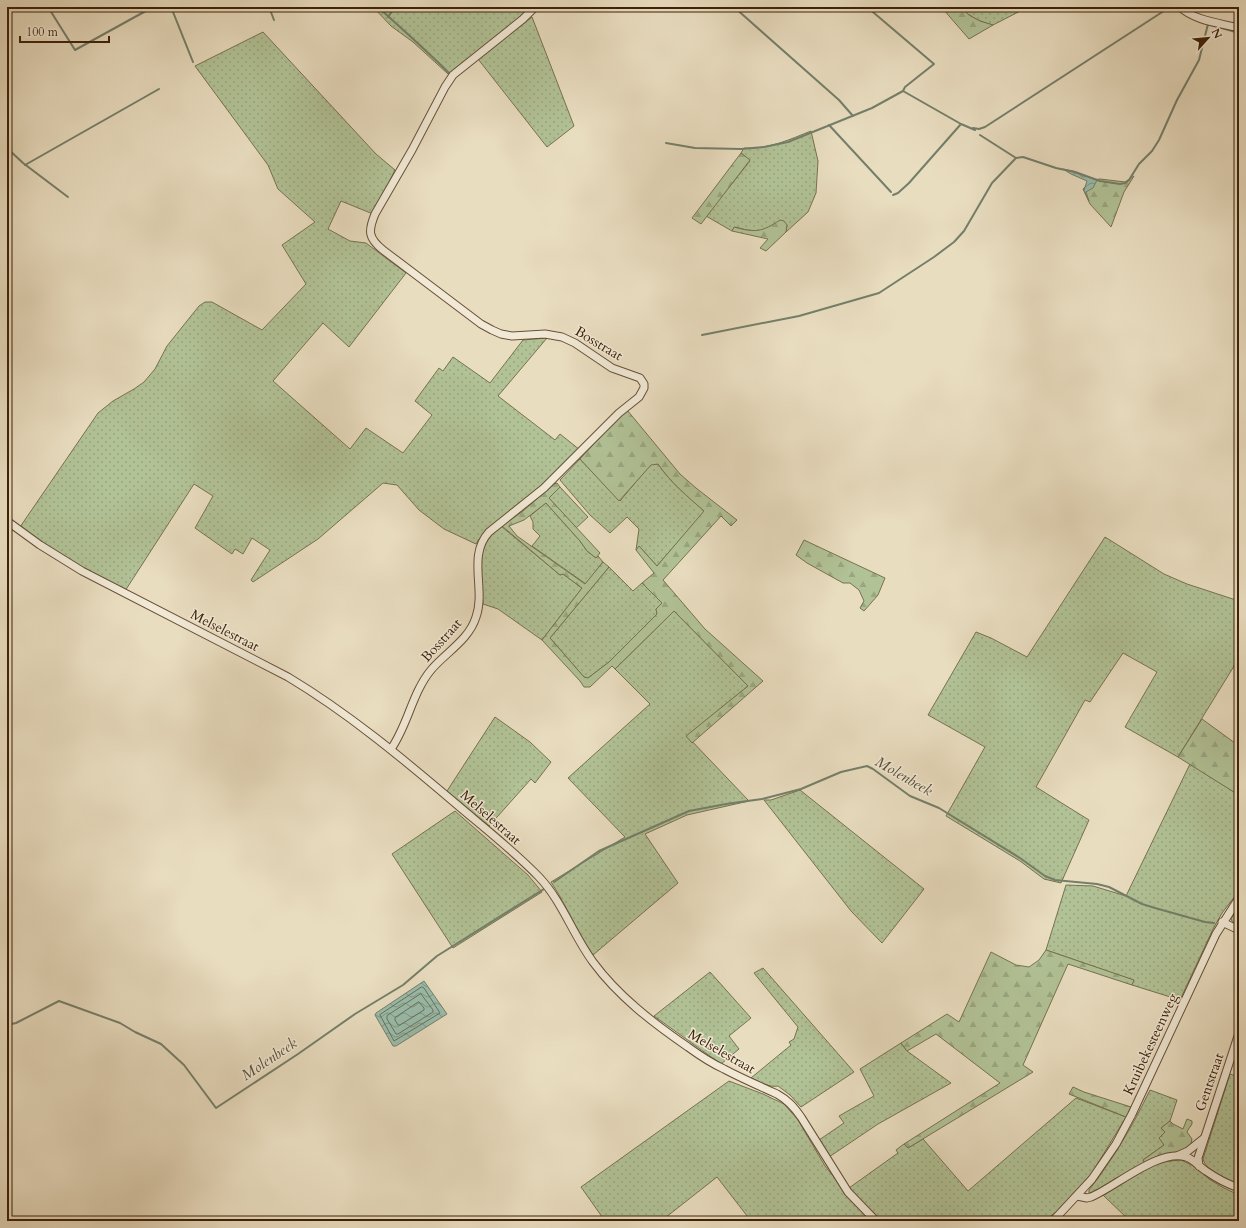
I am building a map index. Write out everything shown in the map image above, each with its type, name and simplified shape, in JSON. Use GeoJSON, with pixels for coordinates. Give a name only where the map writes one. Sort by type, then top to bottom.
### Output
{"type":"FeatureCollection","features":[{"type":"Feature","properties":{"kind":"street","name":"Bosstraat"},"geometry":{"type":"LineString","coordinates":[[391,749],[415,697],[430,671],[467,634],[476,617],[478,605],[477,557],[483,538],[499,523],[544,488],[619,413],[640,396],[644,388],[644,384],[640,378],[612,368],[580,346],[562,337],[545,334],[512,336],[501,334],[482,324],[383,250],[372,240],[370,236],[371,223],[375,214],[412,150],[449,81],[460,69],[523,19],[535,7]]}},
{"type":"Feature","properties":{"kind":"street"},"geometry":{"type":"LineString","coordinates":[[1180,7],[1193,16],[1204,20],[1239,28]]}},
{"type":"Feature","properties":{"kind":"street","name":"Melselestraat"},"geometry":{"type":"LineString","coordinates":[[7,521],[40,545],[82,571],[288,677],[319,695],[391,749],[538,876],[556,898],[576,938],[593,963],[613,986],[637,1009],[672,1036],[712,1063],[777,1094],[793,1106],[848,1192],[876,1221]]}},
{"type":"Feature","properties":{"kind":"street","name":"Kruibekesteenweg"},"geometry":{"type":"LineString","coordinates":[[1053,1221],[1092,1179],[1109,1155],[1132,1114],[1222,922],[1239,898]]}},
{"type":"Feature","properties":{"kind":"street"},"geometry":{"type":"LineString","coordinates":[[1222,922],[1239,930]]}},
{"type":"Feature","properties":{"kind":"street","name":"Gentstraat"},"geometry":{"type":"LineString","coordinates":[[1199,1166],[1198,1158],[1204,1138],[1239,1033]]}},
{"type":"Feature","properties":{"kind":"street"},"geometry":{"type":"LineString","coordinates":[[1077,1196],[1087,1198],[1095,1195],[1156,1160],[1179,1155],[1198,1144],[1204,1138]]}},
{"type":"Feature","properties":{"kind":"street"},"geometry":{"type":"LineString","coordinates":[[1179,1155],[1187,1157],[1211,1175],[1239,1188]]}},
{"type":"Feature","properties":{"kind":"green space"},"geometry":{"type":"Polygon","coordinates":[[[373,7],[531,7],[523,17],[448,74],[413,42],[391,26],[373,7]]]}},
{"type":"Feature","properties":{"kind":"green space"},"geometry":{"type":"Polygon","coordinates":[[[945,7],[957,7],[963,9],[969,15],[980,21],[993,25],[969,39],[943,9],[945,7]]]}},
{"type":"Feature","properties":{"kind":"green space"},"geometry":{"type":"Polygon","coordinates":[[[957,7],[1028,7],[993,25],[976,19],[957,7]]]}},
{"type":"Feature","properties":{"kind":"green space"},"geometry":{"type":"Polygon","coordinates":[[[532,17],[574,126],[547,147],[478,59],[532,17]]]}},
{"type":"Feature","properties":{"kind":"green space"},"geometry":{"type":"Polygon","coordinates":[[[263,32],[376,154],[395,170],[373,214],[341,201],[328,229],[350,241],[366,243],[406,273],[349,347],[323,323],[273,381],[350,449],[366,428],[403,453],[432,415],[415,401],[439,368],[443,371],[453,357],[490,383],[523,340],[547,338],[498,396],[555,440],[560,434],[580,450],[555,478],[486,532],[476,544],[444,529],[419,510],[397,485],[383,483],[318,539],[253,582],[251,580],[270,550],[252,538],[243,554],[235,549],[232,554],[195,528],[213,496],[194,484],[125,591],[81,568],[20,527],[98,413],[113,401],[144,382],[155,369],[167,346],[199,306],[205,302],[212,302],[262,330],[306,284],[282,245],[315,222],[278,189],[268,165],[195,66],[263,32]]]}},
{"type":"Feature","properties":{"kind":"green space"},"geometry":{"type":"Polygon","coordinates":[[[811,131],[818,161],[816,193],[808,212],[786,232],[787,225],[771,226],[764,230],[757,231],[735,227],[732,231],[706,216],[750,161],[741,153],[744,148],[770,146],[811,131]]]}},
{"type":"Feature","properties":{"kind":"green space"},"geometry":{"type":"Polygon","coordinates":[[[741,153],[750,160],[701,224],[692,218],[741,153]]]}},
{"type":"Feature","properties":{"kind":"green space"},"geometry":{"type":"Polygon","coordinates":[[[1134,176],[1124,192],[1111,227],[1090,204],[1083,189],[1092,180],[1100,179],[1125,182],[1134,176]]]}},
{"type":"Feature","properties":{"kind":"green space"},"geometry":{"type":"Polygon","coordinates":[[[780,220],[784,221],[787,225],[786,232],[766,251],[760,248],[768,239],[732,231],[734,227],[753,231],[763,229],[780,220]]]}},
{"type":"Feature","properties":{"kind":"green space"},"geometry":{"type":"Polygon","coordinates":[[[627,410],[680,474],[737,520],[731,526],[721,516],[663,580],[705,629],[763,681],[692,743],[686,736],[748,686],[674,611],[615,669],[612,666],[590,687],[584,687],[542,640],[582,588],[563,574],[560,575],[502,526],[557,483],[560,487],[549,498],[600,553],[596,558],[587,551],[546,503],[524,520],[509,526],[517,536],[585,584],[603,562],[609,567],[550,638],[584,677],[588,678],[609,662],[657,614],[656,609],[662,603],[642,583],[654,573],[636,550],[639,546],[657,566],[704,511],[685,495],[658,464],[651,465],[619,501],[580,459],[627,410]]]}},
{"type":"Feature","properties":{"kind":"green space"},"geometry":{"type":"Polygon","coordinates":[[[580,459],[620,501],[651,464],[658,464],[686,495],[705,511],[657,566],[640,547],[636,550],[639,529],[627,517],[610,533],[590,515],[560,480],[580,459]]]}},
{"type":"Feature","properties":{"kind":"green space"},"geometry":{"type":"Polygon","coordinates":[[[560,487],[588,517],[576,528],[549,498],[560,487]]]}},
{"type":"Feature","properties":{"kind":"green space"},"geometry":{"type":"Polygon","coordinates":[[[546,503],[587,551],[596,558],[598,556],[603,562],[586,584],[532,546],[540,536],[533,529],[533,522],[530,516],[546,503]]]}},
{"type":"Feature","properties":{"kind":"green space"},"geometry":{"type":"Polygon","coordinates":[[[501,526],[560,575],[563,574],[582,588],[542,640],[498,609],[483,604],[480,572],[482,547],[488,537],[501,526]]]}},
{"type":"Feature","properties":{"kind":"green space"},"geometry":{"type":"Polygon","coordinates":[[[1105,537],[1164,574],[1187,584],[1239,601],[1239,658],[1178,757],[1125,727],[1157,672],[1123,653],[1090,702],[1085,700],[1036,787],[1089,820],[1061,883],[1044,879],[1020,861],[946,816],[985,747],[928,715],[976,632],[991,638],[1027,657],[1105,537]]]}},
{"type":"Feature","properties":{"kind":"green space"},"geometry":{"type":"Polygon","coordinates":[[[804,540],[885,578],[878,595],[864,611],[860,608],[864,601],[859,590],[850,583],[843,583],[807,563],[796,555],[804,540]]]}},
{"type":"Feature","properties":{"kind":"green space"},"geometry":{"type":"Polygon","coordinates":[[[609,567],[633,591],[642,583],[662,603],[656,609],[657,614],[609,662],[588,678],[584,677],[550,638],[609,567]]]}},
{"type":"Feature","properties":{"kind":"green space"},"geometry":{"type":"Polygon","coordinates":[[[674,611],[748,686],[687,736],[749,801],[687,815],[645,834],[678,883],[593,955],[551,882],[625,837],[568,778],[650,704],[615,669],[674,611]]]}},
{"type":"Feature","properties":{"kind":"green space"},"geometry":{"type":"Polygon","coordinates":[[[495,717],[530,742],[551,762],[535,783],[531,779],[489,826],[447,791],[495,717]]]}},
{"type":"Feature","properties":{"kind":"green space"},"geometry":{"type":"Polygon","coordinates":[[[1202,719],[1239,746],[1239,791],[1237,794],[1178,757],[1202,719]]]}},
{"type":"Feature","properties":{"kind":"green space"},"geometry":{"type":"Polygon","coordinates":[[[1190,764],[1239,795],[1239,891],[1222,913],[1213,929],[1180,1000],[1132,985],[1133,980],[1046,950],[1066,885],[1093,886],[1126,896],[1190,764]]]}},
{"type":"Feature","properties":{"kind":"green space"},"geometry":{"type":"Polygon","coordinates":[[[800,790],[924,889],[882,943],[851,911],[764,800],[771,800],[800,790]]]}},
{"type":"Feature","properties":{"kind":"green space"},"geometry":{"type":"Polygon","coordinates":[[[455,811],[528,875],[542,892],[453,948],[392,854],[455,811]]]}},
{"type":"Feature","properties":{"kind":"green space"},"geometry":{"type":"Polygon","coordinates":[[[1239,906],[1239,928],[1234,925],[1231,919],[1239,906]]]}},
{"type":"Feature","properties":{"kind":"green space"},"geometry":{"type":"Polygon","coordinates":[[[1046,950],[1134,980],[1132,985],[1068,964],[1023,1065],[1033,1072],[908,1148],[904,1144],[1000,1083],[936,1034],[907,1051],[901,1043],[947,1014],[959,1022],[991,952],[1016,965],[1029,967],[1039,960],[1046,950]]]}},
{"type":"Feature","properties":{"kind":"green space"},"geometry":{"type":"Polygon","coordinates":[[[763,968],[854,1072],[801,1107],[790,1095],[778,1086],[768,1085],[751,1078],[791,1045],[789,1042],[794,1039],[798,1027],[754,973],[763,968]]]}},
{"type":"Feature","properties":{"kind":"green space"},"geometry":{"type":"Polygon","coordinates":[[[710,972],[751,1018],[729,1036],[739,1049],[721,1064],[654,1016],[710,972]]]}},
{"type":"Feature","properties":{"kind":"green space"},"geometry":{"type":"Polygon","coordinates":[[[901,1043],[907,1051],[951,1083],[878,1124],[829,1157],[819,1140],[844,1123],[839,1116],[874,1096],[860,1069],[901,1043]]]}},
{"type":"Feature","properties":{"kind":"green space"},"geometry":{"type":"Polygon","coordinates":[[[1230,1074],[1239,1077],[1239,1185],[1213,1171],[1208,1167],[1203,1159],[1230,1074]]]}},
{"type":"Feature","properties":{"kind":"green space"},"geometry":{"type":"Polygon","coordinates":[[[729,1081],[784,1104],[798,1120],[825,1166],[868,1219],[866,1221],[751,1221],[717,1177],[661,1221],[605,1221],[581,1187],[729,1081]]]}},
{"type":"Feature","properties":{"kind":"green space"},"geometry":{"type":"Polygon","coordinates":[[[1073,1087],[1131,1107],[1126,1117],[1069,1094],[1073,1087]]]}},
{"type":"Feature","properties":{"kind":"green space"},"geometry":{"type":"Polygon","coordinates":[[[1150,1090],[1177,1100],[1170,1121],[1161,1128],[1165,1132],[1164,1145],[1143,1160],[1145,1163],[1100,1190],[1089,1193],[1089,1190],[1107,1166],[1122,1142],[1150,1090]]]}},
{"type":"Feature","properties":{"kind":"green space"},"geometry":{"type":"Polygon","coordinates":[[[1076,1098],[1126,1117],[1092,1173],[1056,1212],[1044,1221],[882,1221],[849,1188],[898,1153],[896,1150],[904,1144],[908,1148],[923,1139],[968,1191],[1076,1098]]]}},
{"type":"Feature","properties":{"kind":"green space"},"geometry":{"type":"Polygon","coordinates":[[[1187,1119],[1192,1121],[1192,1124],[1187,1132],[1192,1139],[1190,1147],[1186,1150],[1145,1163],[1143,1160],[1164,1145],[1159,1138],[1165,1132],[1161,1128],[1170,1121],[1183,1129],[1187,1119]]]}},
{"type":"Feature","properties":{"kind":"green space"},"geometry":{"type":"Polygon","coordinates":[[[1181,1160],[1194,1166],[1209,1179],[1239,1195],[1239,1221],[1130,1221],[1103,1195],[1160,1162],[1181,1160]]]}},
{"type":"Feature","properties":{"kind":"water"},"geometry":{"type":"Polygon","coordinates":[[[1063,169],[1097,180],[1093,188],[1086,192],[1089,201],[1084,190],[1087,181],[1063,169]]]}},
{"type":"Feature","properties":{"kind":"water"},"geometry":{"type":"Polygon","coordinates":[[[424,981],[447,1014],[396,1046],[393,1046],[375,1015],[424,981]]]}},
{"type":"Feature","properties":{"kind":"waterway"},"geometry":{"type":"LineString","coordinates":[[48,7],[75,50],[153,7]]}},
{"type":"Feature","properties":{"kind":"waterway"},"geometry":{"type":"LineString","coordinates":[[171,7],[193,62]]}},
{"type":"Feature","properties":{"kind":"waterway"},"geometry":{"type":"LineString","coordinates":[[269,7],[274,20]]}},
{"type":"Feature","properties":{"kind":"waterway"},"geometry":{"type":"LineString","coordinates":[[378,7],[449,73]]}},
{"type":"Feature","properties":{"kind":"waterway"},"geometry":{"type":"LineString","coordinates":[[388,17],[395,7]]}},
{"type":"Feature","properties":{"kind":"waterway"},"geometry":{"type":"LineString","coordinates":[[734,7],[839,100],[853,116]]}},
{"type":"Feature","properties":{"kind":"waterway"},"geometry":{"type":"LineString","coordinates":[[867,7],[934,64],[905,87],[903,91]]}},
{"type":"Feature","properties":{"kind":"waterway"},"geometry":{"type":"LineString","coordinates":[[973,128],[979,129],[985,127],[1170,7]]}},
{"type":"Feature","properties":{"kind":"waterway"},"geometry":{"type":"LineString","coordinates":[[1016,158],[1023,157],[1100,181],[1120,184],[1125,183],[1129,180],[1139,164],[1152,151],[1159,140],[1177,100],[1199,60],[1208,24],[1239,33]]}},
{"type":"Feature","properties":{"kind":"waterway"},"geometry":{"type":"LineString","coordinates":[[25,165],[159,89]]}},
{"type":"Feature","properties":{"kind":"waterway"},"geometry":{"type":"LineString","coordinates":[[666,143],[695,148],[741,149],[764,147],[788,142],[872,108],[903,91],[961,124],[975,130]]}},
{"type":"Feature","properties":{"kind":"waterway"},"geometry":{"type":"LineString","coordinates":[[893,195],[898,193],[909,183],[961,124]]}},
{"type":"Feature","properties":{"kind":"waterway"},"geometry":{"type":"LineString","coordinates":[[829,125],[891,192]]}},
{"type":"Feature","properties":{"kind":"waterway"},"geometry":{"type":"LineString","coordinates":[[702,335],[799,316],[879,293],[934,257],[954,242],[964,231],[992,183],[1016,158],[980,135]]}},
{"type":"Feature","properties":{"kind":"waterway"},"geometry":{"type":"LineString","coordinates":[[7,148],[23,163],[68,197]]}},
{"type":"Feature","properties":{"kind":"waterway","name":"Molenbeek"},"geometry":{"type":"LineString","coordinates":[[554,882],[599,851],[689,811],[762,799],[801,789],[841,772],[867,766],[910,796],[939,808],[1020,858],[1045,876],[1055,880],[1097,884],[1109,887],[1142,904],[1205,922],[1214,923]]}},
{"type":"Feature","properties":{"kind":"waterway","name":"Molenbeek"},"geometry":{"type":"LineString","coordinates":[[7,1025],[16,1023],[59,1001],[120,1023],[161,1044],[184,1065],[216,1108],[298,1054],[355,1014],[403,985],[437,956],[544,889]]}}]}
